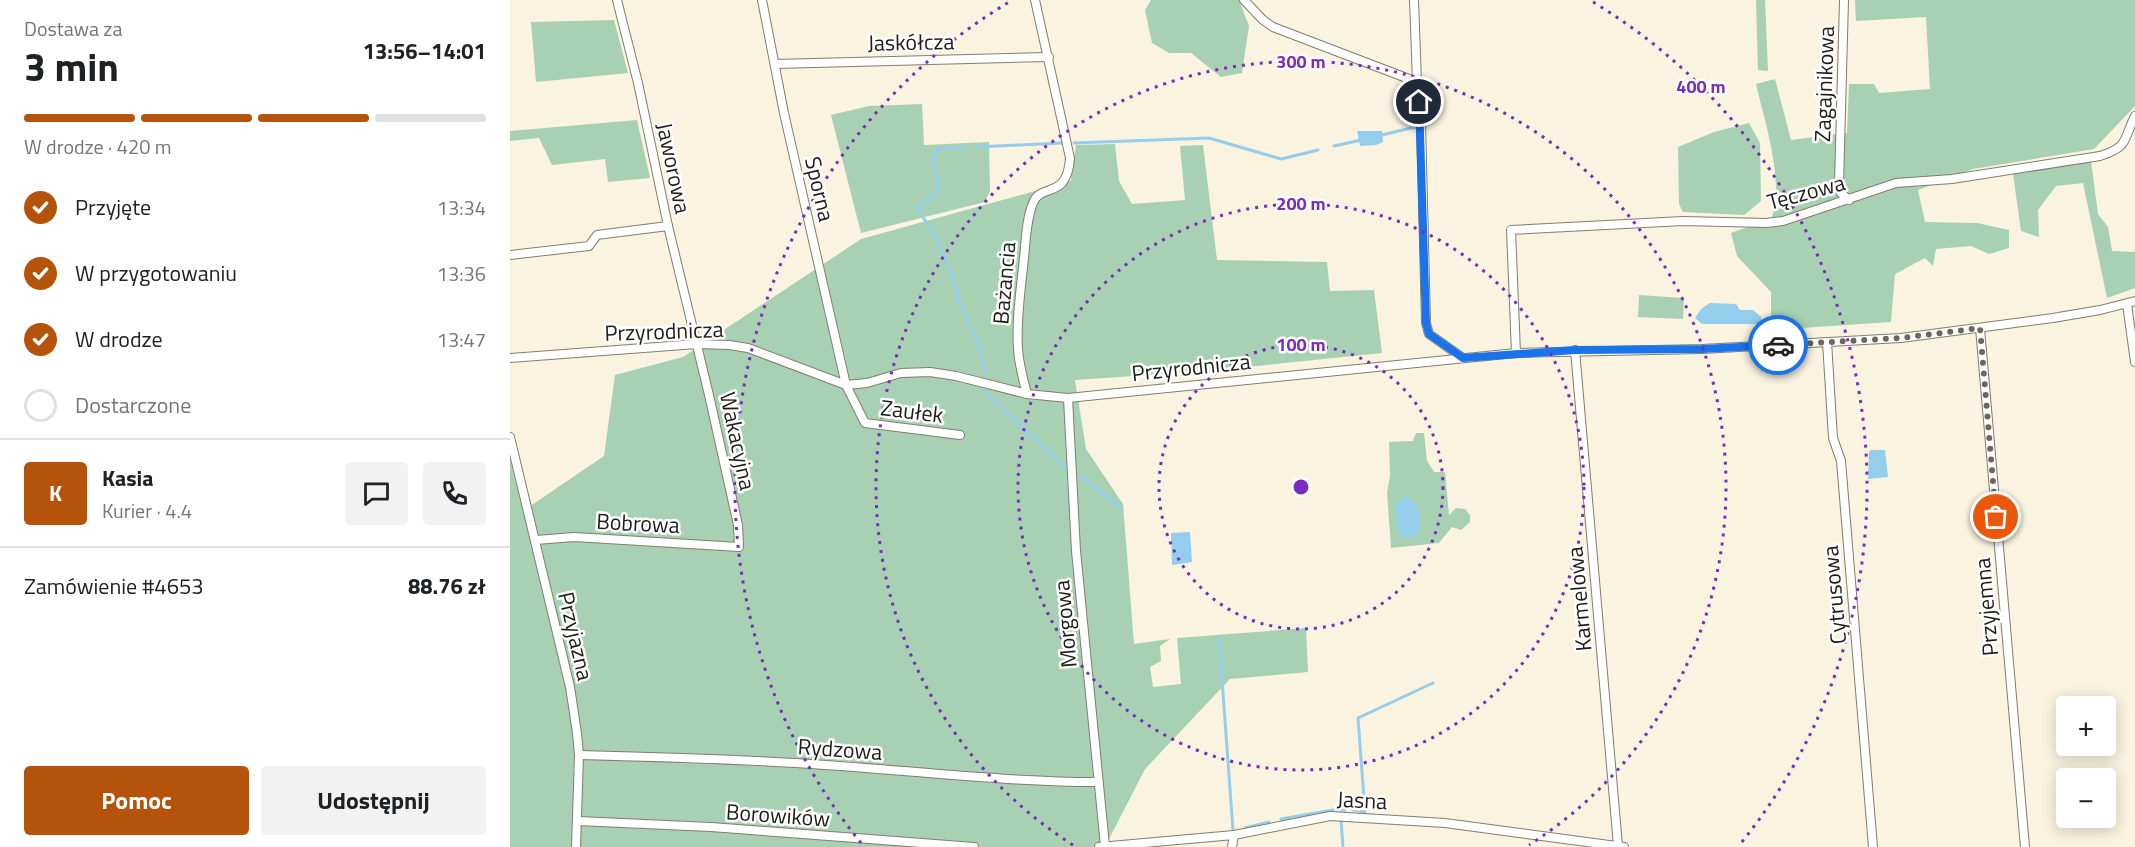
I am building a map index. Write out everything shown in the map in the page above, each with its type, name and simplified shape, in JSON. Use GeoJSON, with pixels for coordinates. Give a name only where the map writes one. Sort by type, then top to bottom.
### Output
{"type":"FeatureCollection","features":[{"type":"Feature","properties":{"kind":"street","name":"Jaworowa"},"geometry":{"type":"LineString","coordinates":[[617,0],[638,83],[668,226],[698,344]]}},
{"type":"Feature","properties":{"kind":"street","name":"Sporna"},"geometry":{"type":"LineString","coordinates":[[762,0],[784,113],[846,385]]}},
{"type":"Feature","properties":{"kind":"street"},"geometry":{"type":"LineString","coordinates":[[1035,0],[1049,57]]}},
{"type":"Feature","properties":{"kind":"street"},"geometry":{"type":"LineString","coordinates":[[1244,0],[1273,27],[1417,82]]}},
{"type":"Feature","properties":{"kind":"street"},"geometry":{"type":"LineString","coordinates":[[1414,0],[1421,122],[1426,323],[1429,334],[1463,358]]}},
{"type":"Feature","properties":{"kind":"street","name":"Zagajnikowa"},"geometry":{"type":"LineString","coordinates":[[1844,0],[1839,184],[1841,193],[1849,200]]}},
{"type":"Feature","properties":{"kind":"street","name":"Jaskółcza"},"geometry":{"type":"LineString","coordinates":[[775,64],[1049,57]]}},
{"type":"Feature","properties":{"kind":"street","name":"Bażancia"},"geometry":{"type":"LineString","coordinates":[[1027,394],[1018,349],[1018,325],[1028,221],[1033,201],[1042,193],[1056,189],[1064,182],[1069,171],[1070,158],[1049,57]]}},
{"type":"Feature","properties":{"kind":"street","name":"Tęczowa"},"geometry":{"type":"LineString","coordinates":[[1516,353],[1511,230],[1683,221],[1766,223],[1783,221],[1896,183],[1972,177],[2100,156],[2116,151],[2122,145],[2135,116]]}},
{"type":"Feature","properties":{"kind":"street"},"geometry":{"type":"LineString","coordinates":[[510,255],[589,246],[597,235],[668,226]]}},
{"type":"Feature","properties":{"kind":"street"},"geometry":{"type":"LineString","coordinates":[[2131,303],[2135,362]]}},
{"type":"Feature","properties":{"kind":"street","name":"Przyrodnicza"},"geometry":{"type":"LineString","coordinates":[[510,358],[698,344],[729,345],[748,348],[846,385],[867,383],[901,373],[930,372],[956,375],[1027,394],[1068,398],[1516,353],[1702,349],[1901,338],[2053,318],[2131,303]]}},
{"type":"Feature","properties":{"kind":"street","name":"Przyjemna"},"geometry":{"type":"LineString","coordinates":[[1980,328],[2025,847]]}},
{"type":"Feature","properties":{"kind":"street","name":"Cytrusowa"},"geometry":{"type":"LineString","coordinates":[[1827,342],[1833,438],[1841,461],[1873,847]]}},
{"type":"Feature","properties":{"kind":"street","name":"Wakacyjna"},"geometry":{"type":"LineString","coordinates":[[698,344],[738,525],[739,547]]}},
{"type":"Feature","properties":{"kind":"street","name":"Karmelowa"},"geometry":{"type":"LineString","coordinates":[[1575,350],[1621,846]]}},
{"type":"Feature","properties":{"kind":"street","name":"Zaułek"},"geometry":{"type":"LineString","coordinates":[[846,385],[866,423],[960,435]]}},
{"type":"Feature","properties":{"kind":"street","name":"Morgowa"},"geometry":{"type":"LineString","coordinates":[[1068,398],[1077,551],[1102,846]]}},
{"type":"Feature","properties":{"kind":"street","name":"Przyjazna"},"geometry":{"type":"LineString","coordinates":[[510,437],[570,687],[579,755],[576,847]]}},
{"type":"Feature","properties":{"kind":"street","name":"Bobrowa"},"geometry":{"type":"LineString","coordinates":[[536,540],[574,537],[739,547]]}},
{"type":"Feature","properties":{"kind":"street","name":"Rydzowa"},"geometry":{"type":"LineString","coordinates":[[579,755],[718,759],[958,776],[1098,782]]}},
{"type":"Feature","properties":{"kind":"street","name":"Jasna"},"geometry":{"type":"LineString","coordinates":[[1102,846],[1234,835],[1315,817],[1346,816],[1445,823],[1621,846]]}},
{"type":"Feature","properties":{"kind":"street","name":"Borowików"},"geometry":{"type":"LineString","coordinates":[[578,821],[711,827],[974,847]]}},
{"type":"Feature","properties":{"kind":"street"},"geometry":{"type":"LineString","coordinates":[[1232,847],[1234,835]]}},
{"type":"Feature","properties":{"kind":"green space"},"geometry":{"type":"Polygon","coordinates":[[[1151,0],[1239,0],[1249,26],[1242,73],[1221,77],[1191,53],[1169,53],[1152,43],[1145,10],[1151,0]]]}},
{"type":"Feature","properties":{"kind":"green space"},"geometry":{"type":"Polygon","coordinates":[[[1756,0],[1765,0],[1768,71],[1758,70],[1756,0]]]}},
{"type":"Feature","properties":{"kind":"green space"},"geometry":{"type":"Polygon","coordinates":[[[1855,0],[2135,0],[2135,106],[2094,149],[1973,169],[1918,190],[1925,222],[1977,223],[2009,230],[2009,248],[1989,254],[1971,246],[1936,249],[1933,266],[1925,258],[1895,274],[1891,322],[1771,330],[1771,292],[1737,256],[1731,233],[1771,219],[1775,205],[1775,171],[1756,84],[1775,79],[1791,140],[1847,133],[1849,84],[1874,84],[1879,93],[1930,89],[1926,17],[1856,21],[1855,0]]]}},
{"type":"Feature","properties":{"kind":"green space"},"geometry":{"type":"Polygon","coordinates":[[[614,20],[628,73],[536,82],[531,22],[614,20]]]}},
{"type":"Feature","properties":{"kind":"green space"},"geometry":{"type":"Polygon","coordinates":[[[922,104],[924,145],[989,142],[990,191],[985,202],[861,233],[831,115],[869,106],[922,104]]]}},
{"type":"Feature","properties":{"kind":"green space"},"geometry":{"type":"Polygon","coordinates":[[[637,120],[650,178],[608,182],[605,159],[552,165],[539,138],[510,141],[510,131],[637,120]]]}},
{"type":"Feature","properties":{"kind":"green space"},"geometry":{"type":"Polygon","coordinates":[[[1749,123],[1760,143],[1761,201],[1744,215],[1683,212],[1679,204],[1678,147],[1714,132],[1749,123]]]}},
{"type":"Feature","properties":{"kind":"green space"},"geometry":{"type":"Polygon","coordinates":[[[1115,144],[1119,181],[1132,204],[1185,200],[1180,146],[1203,145],[1217,260],[1327,262],[1330,291],[1374,290],[1382,353],[1208,371],[1075,380],[1086,449],[1123,504],[1134,644],[1170,639],[1160,646],[1161,661],[1150,667],[1153,687],[1181,684],[1177,638],[1306,628],[1308,672],[1230,679],[1145,769],[1109,839],[1093,847],[510,847],[510,458],[523,511],[604,456],[615,375],[683,357],[861,239],[1071,181],[1076,145],[1115,144]]]}},
{"type":"Feature","properties":{"kind":"green space"},"geometry":{"type":"Polygon","coordinates":[[[2091,161],[2098,214],[2108,227],[2112,251],[2135,252],[2135,288],[2107,298],[2083,183],[2056,186],[2038,210],[2039,237],[2021,231],[2013,174],[2091,161]]]}},
{"type":"Feature","properties":{"kind":"green space"},"geometry":{"type":"Polygon","coordinates":[[[1639,295],[1684,298],[1683,319],[1638,317],[1639,295]]]}},
{"type":"Feature","properties":{"kind":"green space"},"geometry":{"type":"Polygon","coordinates":[[[1416,433],[1424,433],[1427,461],[1434,472],[1445,472],[1449,515],[1456,508],[1465,509],[1470,515],[1470,522],[1461,530],[1452,527],[1439,543],[1391,548],[1387,492],[1390,476],[1389,442],[1413,441],[1416,433]]]}},
{"type":"Feature","properties":{"kind":"water"},"geometry":{"type":"Polygon","coordinates":[[[1357,131],[1382,131],[1383,142],[1360,146],[1357,131]]]}},
{"type":"Feature","properties":{"kind":"water"},"geometry":{"type":"Polygon","coordinates":[[[1710,303],[1736,304],[1740,310],[1753,310],[1761,317],[1761,324],[1702,324],[1695,318],[1701,309],[1710,303]]]}},
{"type":"Feature","properties":{"kind":"water"},"geometry":{"type":"Polygon","coordinates":[[[1871,450],[1885,450],[1888,477],[1868,479],[1871,450]]]}},
{"type":"Feature","properties":{"kind":"water"},"geometry":{"type":"Polygon","coordinates":[[[1404,496],[1418,509],[1420,531],[1413,537],[1403,538],[1399,534],[1395,506],[1404,496]]]}},
{"type":"Feature","properties":{"kind":"water"},"geometry":{"type":"Polygon","coordinates":[[[1190,532],[1192,562],[1172,565],[1171,533],[1190,532]]]}},
{"type":"Feature","properties":{"kind":"waterway"},"geometry":{"type":"LineString","coordinates":[[1382,135],[1415,127]]}},
{"type":"Feature","properties":{"kind":"waterway"},"geometry":{"type":"LineString","coordinates":[[1074,143],[1209,138],[1281,159],[1318,150]]}},
{"type":"Feature","properties":{"kind":"waterway"},"geometry":{"type":"LineString","coordinates":[[1334,146],[1361,140]]}},
{"type":"Feature","properties":{"kind":"waterway"},"geometry":{"type":"LineString","coordinates":[[976,147],[1062,143]]}},
{"type":"Feature","properties":{"kind":"waterway"},"geometry":{"type":"LineString","coordinates":[[965,148],[937,149],[933,157],[938,185],[937,193],[916,207],[935,235],[957,289],[958,299],[978,344],[986,374]]}},
{"type":"Feature","properties":{"kind":"waterway"},"geometry":{"type":"LineString","coordinates":[[985,387],[985,392],[1068,470]]}},
{"type":"Feature","properties":{"kind":"waterway"},"geometry":{"type":"LineString","coordinates":[[1081,477],[1122,508]]}},
{"type":"Feature","properties":{"kind":"waterway"},"geometry":{"type":"LineString","coordinates":[[1219,638],[1233,830]]}},
{"type":"Feature","properties":{"kind":"waterway"},"geometry":{"type":"LineString","coordinates":[[1353,810],[1365,812],[1358,718],[1433,683]]}},
{"type":"Feature","properties":{"kind":"waterway"},"geometry":{"type":"LineString","coordinates":[[1281,819],[1345,810]]}},
{"type":"Feature","properties":{"kind":"waterway"},"geometry":{"type":"LineString","coordinates":[[1341,821],[1343,847]]}},
{"type":"Feature","properties":{"kind":"waterway"},"geometry":{"type":"LineString","coordinates":[[1245,828],[1269,822]]}},
{"type":"Feature","properties":{"kind":"way so far"},"geometry":{"type":"LineString","coordinates":[[1778,345],[1901,338],[1980,328],[1996,517]]}},
{"type":"Feature","properties":{"kind":"route"},"geometry":{"type":"LineString","coordinates":[[1419,102],[1426,323],[1429,334],[1447,348],[1463,358],[1575,350],[1702,349],[1778,345]]}}]}
